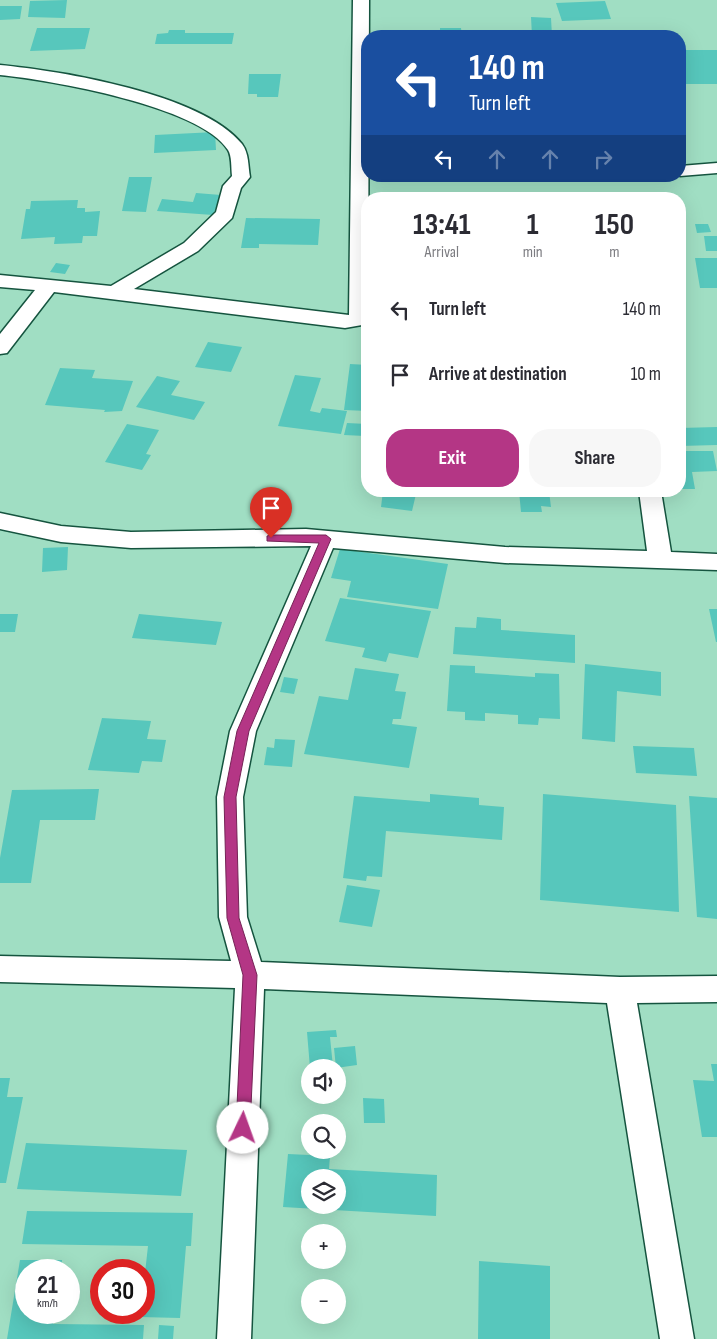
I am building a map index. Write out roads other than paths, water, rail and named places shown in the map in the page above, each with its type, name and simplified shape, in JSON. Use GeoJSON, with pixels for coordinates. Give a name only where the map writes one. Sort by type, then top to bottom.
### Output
{"type":"FeatureCollection","features":[{"type":"Feature","properties":{"kind":"street"},"geometry":{"type":"LineString","coordinates":[[0,282],[114,292],[345,322],[355,321],[359,316],[361,0]]}},
{"type":"Feature","properties":{"kind":"street"},"geometry":{"type":"LineString","coordinates":[[0,70],[111,90],[188,115],[216,130],[236,148],[241,177],[232,186],[225,214],[191,247],[114,292]]}},
{"type":"Feature","properties":{"kind":"street"},"geometry":{"type":"LineString","coordinates":[[686,171],[717,168]]}},
{"type":"Feature","properties":{"kind":"street"},"geometry":{"type":"LineString","coordinates":[[0,348],[49,286]]}},
{"type":"Feature","properties":{"kind":"street"},"geometry":{"type":"LineString","coordinates":[[651,497],[660,560]]}},
{"type":"Feature","properties":{"kind":"street"},"geometry":{"type":"LineString","coordinates":[[0,521],[61,534],[131,540],[326,539],[487,554],[717,562]]}},
{"type":"Feature","properties":{"kind":"street"},"geometry":{"type":"LineString","coordinates":[[234,1339],[250,975],[233,918],[230,797],[243,731],[326,539]]}},
{"type":"Feature","properties":{"kind":"street"},"geometry":{"type":"LineString","coordinates":[[0,969],[250,975],[620,990],[717,989]]}},
{"type":"Feature","properties":{"kind":"street"},"geometry":{"type":"LineString","coordinates":[[620,990],[677,1339]]}}]}
